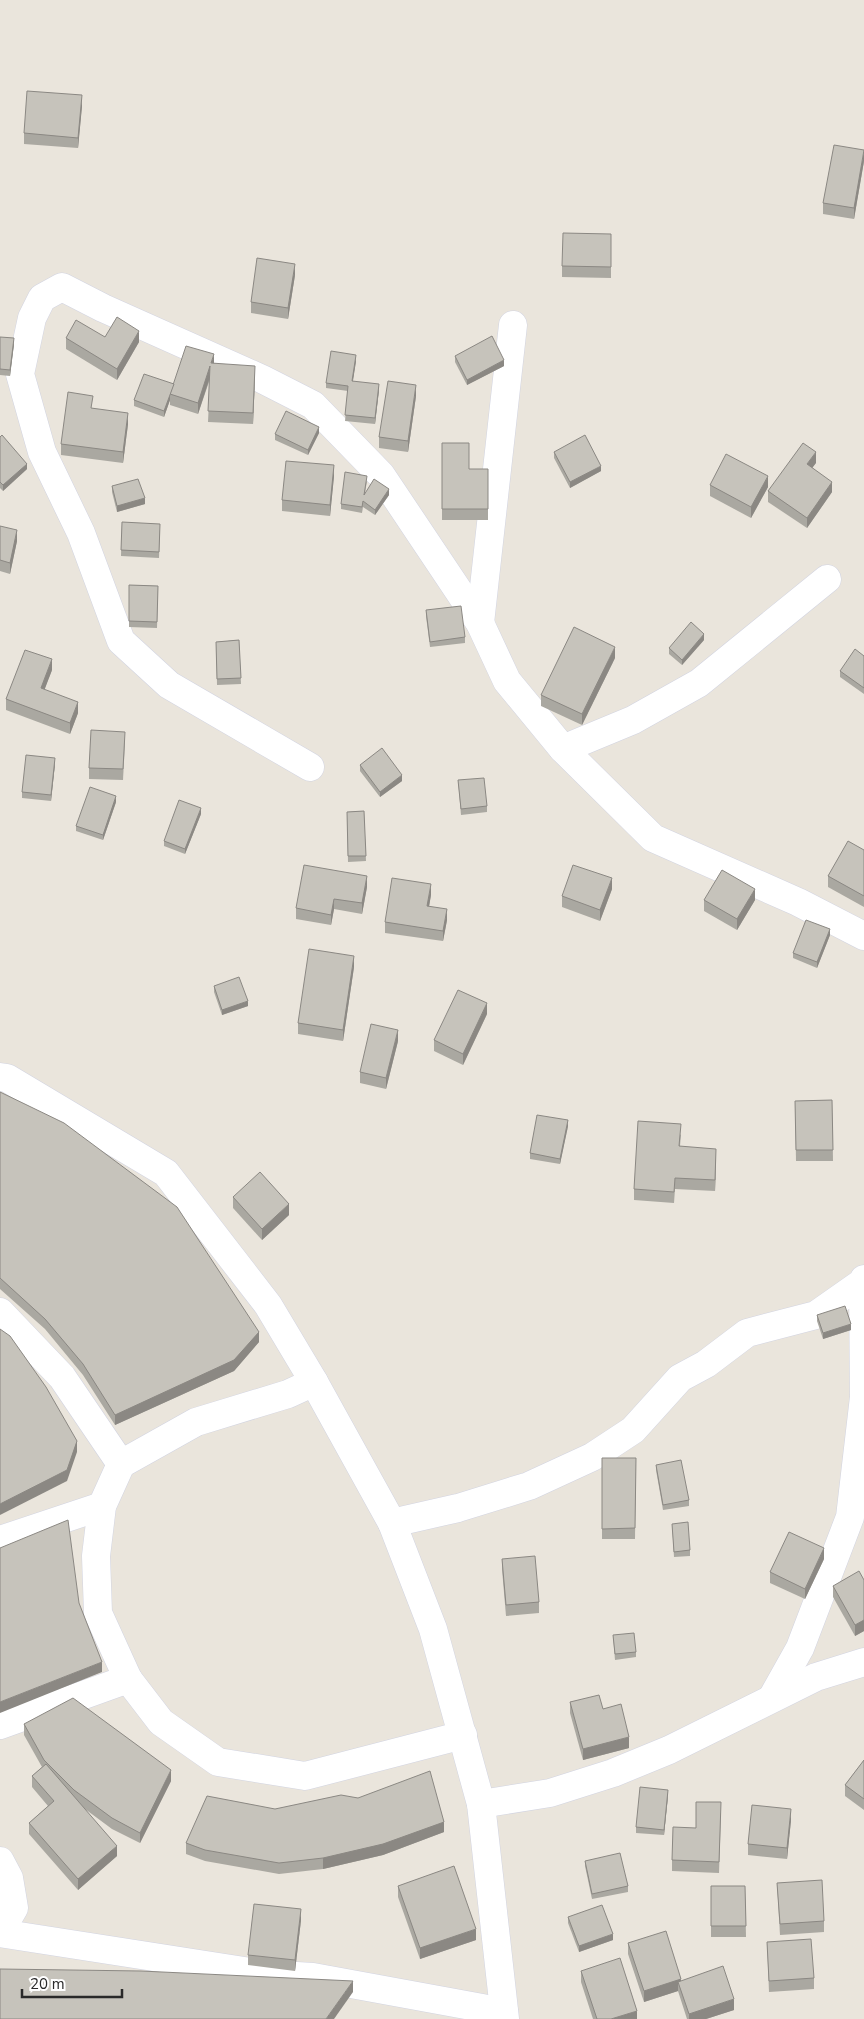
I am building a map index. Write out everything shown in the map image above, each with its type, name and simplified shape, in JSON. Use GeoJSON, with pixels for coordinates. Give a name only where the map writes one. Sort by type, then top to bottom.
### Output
{"type":"FeatureCollection","features":[{"type":"Feature","properties":{"kind":"street"},"geometry":{"type":"LineString","coordinates":[[310,767],[169,685],[121,641],[81,533],[42,452],[20,374],[32,318],[42,298],[62,287],[103,308],[292,393],[313,405],[381,475],[480,623],[507,681],[563,749],[653,838],[798,902],[864,936]]}},
{"type":"Feature","properties":{"kind":"street"},"geometry":{"type":"LineString","coordinates":[[480,623],[513,325]]}},
{"type":"Feature","properties":{"kind":"street"},"geometry":{"type":"LineString","coordinates":[[563,749],[633,720],[699,682],[827,579]]}},
{"type":"Feature","properties":{"kind":"street"},"geometry":{"type":"LineString","coordinates":[[0,1077],[7,1078],[166,1173],[268,1305],[314,1382],[392,1523],[433,1629],[481,1804],[505,2016],[313,1977],[263,1974],[0,1933],[14,1908],[9,1878],[0,1861]]}},
{"type":"Feature","properties":{"kind":"street"},"geometry":{"type":"LineString","coordinates":[[392,1523],[458,1508],[529,1486],[592,1457],[633,1430],[680,1378],[706,1364],[747,1333],[816,1315],[864,1281]]}},
{"type":"Feature","properties":{"kind":"street"},"geometry":{"type":"LineString","coordinates":[[772,1698],[800,1648],[850,1517],[864,1397],[864,1281]]}},
{"type":"Feature","properties":{"kind":"street"},"geometry":{"type":"LineString","coordinates":[[0,1312],[62,1377],[121,1464]]}},
{"type":"Feature","properties":{"kind":"street"},"geometry":{"type":"LineString","coordinates":[[314,1382],[288,1394],[196,1422],[121,1464],[102,1506],[96,1556],[98,1613],[128,1679],[162,1722],[218,1762],[305,1776],[463,1735]]}},
{"type":"Feature","properties":{"kind":"street"},"geometry":{"type":"LineString","coordinates":[[0,1540],[102,1506]]}},
{"type":"Feature","properties":{"kind":"street"},"geometry":{"type":"LineString","coordinates":[[481,1804],[550,1793],[614,1773],[669,1750],[816,1677],[864,1662]]}},
{"type":"Feature","properties":{"kind":"street"},"geometry":{"type":"LineString","coordinates":[[0,1725],[128,1679]]}},
{"type":"Feature","properties":{"kind":"building"},"geometry":{"type":"Polygon","coordinates":[[[27,91],[82,95],[78,138],[24,133],[27,91]]]}},
{"type":"Feature","properties":{"kind":"building"},"geometry":{"type":"Polygon","coordinates":[[[834,145],[864,150],[854,208],[823,203],[834,145]]]}},
{"type":"Feature","properties":{"kind":"building"},"geometry":{"type":"Polygon","coordinates":[[[563,233],[611,234],[611,267],[562,266],[563,233]]]}},
{"type":"Feature","properties":{"kind":"building"},"geometry":{"type":"Polygon","coordinates":[[[257,258],[295,264],[288,308],[251,302],[257,258]]]}},
{"type":"Feature","properties":{"kind":"building"},"geometry":{"type":"Polygon","coordinates":[[[117,317],[139,331],[117,369],[66,338],[76,320],[105,337],[117,317]]]}},
{"type":"Feature","properties":{"kind":"building"},"geometry":{"type":"Polygon","coordinates":[[[492,336],[504,360],[467,380],[455,356],[492,336]]]}},
{"type":"Feature","properties":{"kind":"building"},"geometry":{"type":"Polygon","coordinates":[[[0,337],[14,338],[10,370],[0,369],[0,337]]]}},
{"type":"Feature","properties":{"kind":"building"},"geometry":{"type":"Polygon","coordinates":[[[186,346],[214,354],[211,363],[255,366],[253,413],[208,411],[210,366],[198,403],[170,394],[186,346]]]}},
{"type":"Feature","properties":{"kind":"building"},"geometry":{"type":"Polygon","coordinates":[[[331,351],[356,355],[352,381],[379,384],[375,418],[345,415],[348,386],[326,383],[331,351]]]}},
{"type":"Feature","properties":{"kind":"building"},"geometry":{"type":"Polygon","coordinates":[[[144,374],[174,384],[164,411],[134,400],[144,374]]]}},
{"type":"Feature","properties":{"kind":"building"},"geometry":{"type":"Polygon","coordinates":[[[388,381],[416,385],[408,441],[379,437],[388,381]]]}},
{"type":"Feature","properties":{"kind":"building"},"geometry":{"type":"Polygon","coordinates":[[[68,392],[93,396],[91,408],[128,413],[123,452],[61,444],[68,392]]]}},
{"type":"Feature","properties":{"kind":"building"},"geometry":{"type":"Polygon","coordinates":[[[286,411],[319,427],[308,450],[275,434],[286,411]]]}},
{"type":"Feature","properties":{"kind":"building"},"geometry":{"type":"Polygon","coordinates":[[[2,435],[27,464],[3,485],[0,482],[0,437],[2,435]]]}},
{"type":"Feature","properties":{"kind":"building"},"geometry":{"type":"Polygon","coordinates":[[[585,435],[601,466],[570,482],[554,452],[585,435]]]}},
{"type":"Feature","properties":{"kind":"building"},"geometry":{"type":"Polygon","coordinates":[[[442,443],[469,443],[469,469],[488,469],[488,509],[442,509],[442,443]]]}},
{"type":"Feature","properties":{"kind":"building"},"geometry":{"type":"Polygon","coordinates":[[[803,443],[816,452],[807,464],[832,482],[807,518],[768,491],[803,443]]]}},
{"type":"Feature","properties":{"kind":"building"},"geometry":{"type":"Polygon","coordinates":[[[726,454],[768,476],[751,507],[710,485],[726,454]]]}},
{"type":"Feature","properties":{"kind":"building"},"geometry":{"type":"Polygon","coordinates":[[[286,461],[334,465],[330,505],[282,500],[286,461]]]}},
{"type":"Feature","properties":{"kind":"building"},"geometry":{"type":"Polygon","coordinates":[[[345,472],[367,476],[364,495],[374,479],[389,489],[375,510],[363,501],[362,507],[341,504],[345,472]]]}},
{"type":"Feature","properties":{"kind":"building"},"geometry":{"type":"Polygon","coordinates":[[[138,479],[145,498],[117,506],[112,486],[138,479]]]}},
{"type":"Feature","properties":{"kind":"building"},"geometry":{"type":"Polygon","coordinates":[[[122,522],[160,524],[159,552],[121,550],[122,522]]]}},
{"type":"Feature","properties":{"kind":"building"},"geometry":{"type":"Polygon","coordinates":[[[0,526],[17,530],[10,563],[0,560],[0,526]]]}},
{"type":"Feature","properties":{"kind":"building"},"geometry":{"type":"Polygon","coordinates":[[[129,585],[158,586],[157,622],[129,621],[129,585]]]}},
{"type":"Feature","properties":{"kind":"building"},"geometry":{"type":"Polygon","coordinates":[[[461,606],[465,637],[430,642],[426,610],[461,606]]]}},
{"type":"Feature","properties":{"kind":"building"},"geometry":{"type":"Polygon","coordinates":[[[691,622],[704,634],[682,660],[669,648],[691,622]]]}},
{"type":"Feature","properties":{"kind":"building"},"geometry":{"type":"Polygon","coordinates":[[[574,627],[615,647],[582,714],[541,695],[574,627]]]}},
{"type":"Feature","properties":{"kind":"building"},"geometry":{"type":"Polygon","coordinates":[[[239,640],[241,678],[217,679],[216,642],[239,640]]]}},
{"type":"Feature","properties":{"kind":"building"},"geometry":{"type":"Polygon","coordinates":[[[855,649],[864,656],[864,688],[840,671],[855,649]]]}},
{"type":"Feature","properties":{"kind":"building"},"geometry":{"type":"Polygon","coordinates":[[[25,650],[52,659],[41,688],[78,702],[70,723],[6,699],[25,650]]]}},
{"type":"Feature","properties":{"kind":"building"},"geometry":{"type":"Polygon","coordinates":[[[91,730],[125,732],[123,769],[89,768],[91,730]]]}},
{"type":"Feature","properties":{"kind":"building"},"geometry":{"type":"Polygon","coordinates":[[[382,748],[402,775],[380,792],[360,765],[382,748]]]}},
{"type":"Feature","properties":{"kind":"building"},"geometry":{"type":"Polygon","coordinates":[[[26,755],[55,758],[51,795],[22,792],[26,755]]]}},
{"type":"Feature","properties":{"kind":"building"},"geometry":{"type":"Polygon","coordinates":[[[484,778],[487,806],[461,809],[458,780],[484,778]]]}},
{"type":"Feature","properties":{"kind":"building"},"geometry":{"type":"Polygon","coordinates":[[[90,787],[116,796],[103,835],[76,826],[90,787]]]}},
{"type":"Feature","properties":{"kind":"building"},"geometry":{"type":"Polygon","coordinates":[[[179,800],[201,808],[185,849],[164,841],[179,800]]]}},
{"type":"Feature","properties":{"kind":"building"},"geometry":{"type":"Polygon","coordinates":[[[364,811],[366,856],[348,856],[347,812],[364,811]]]}},
{"type":"Feature","properties":{"kind":"building"},"geometry":{"type":"Polygon","coordinates":[[[848,841],[864,850],[864,896],[828,876],[848,841]]]}},
{"type":"Feature","properties":{"kind":"building"},"geometry":{"type":"Polygon","coordinates":[[[304,865],[367,876],[362,903],[334,899],[331,915],[296,908],[304,865]]]}},
{"type":"Feature","properties":{"kind":"building"},"geometry":{"type":"Polygon","coordinates":[[[573,865],[612,878],[600,910],[562,896],[573,865]]]}},
{"type":"Feature","properties":{"kind":"building"},"geometry":{"type":"Polygon","coordinates":[[[722,870],[755,889],[737,919],[704,900],[722,870]]]}},
{"type":"Feature","properties":{"kind":"building"},"geometry":{"type":"Polygon","coordinates":[[[392,878],[431,884],[427,906],[447,909],[443,931],[385,922],[392,878]]]}},
{"type":"Feature","properties":{"kind":"building"},"geometry":{"type":"Polygon","coordinates":[[[806,920],[830,929],[817,962],[793,953],[806,920]]]}},
{"type":"Feature","properties":{"kind":"building"},"geometry":{"type":"Polygon","coordinates":[[[309,949],[354,956],[343,1030],[298,1023],[309,949]]]}},
{"type":"Feature","properties":{"kind":"building"},"geometry":{"type":"Polygon","coordinates":[[[239,977],[248,1001],[222,1010],[214,986],[239,977]]]}},
{"type":"Feature","properties":{"kind":"building"},"geometry":{"type":"Polygon","coordinates":[[[458,990],[487,1003],[463,1054],[434,1040],[458,990]]]}},
{"type":"Feature","properties":{"kind":"building"},"geometry":{"type":"Polygon","coordinates":[[[371,1024],[398,1030],[386,1078],[360,1072],[371,1024]]]}},
{"type":"Feature","properties":{"kind":"building"},"geometry":{"type":"Polygon","coordinates":[[[0,1092],[64,1123],[177,1207],[259,1332],[234,1360],[115,1415],[83,1364],[45,1319],[0,1278],[0,1092]]]}},
{"type":"Feature","properties":{"kind":"building"},"geometry":{"type":"Polygon","coordinates":[[[832,1100],[833,1150],[796,1150],[795,1101],[832,1100]]]}},
{"type":"Feature","properties":{"kind":"building"},"geometry":{"type":"Polygon","coordinates":[[[537,1115],[568,1120],[560,1159],[530,1153],[537,1115]]]}},
{"type":"Feature","properties":{"kind":"building"},"geometry":{"type":"Polygon","coordinates":[[[638,1121],[681,1124],[679,1146],[716,1149],[715,1180],[675,1178],[674,1192],[634,1189],[638,1121]]]}},
{"type":"Feature","properties":{"kind":"building"},"geometry":{"type":"Polygon","coordinates":[[[260,1172],[289,1204],[262,1229],[233,1197],[260,1172]]]}},
{"type":"Feature","properties":{"kind":"building"},"geometry":{"type":"Polygon","coordinates":[[[845,1306],[851,1324],[823,1333],[817,1315],[845,1306]]]}},
{"type":"Feature","properties":{"kind":"building"},"geometry":{"type":"Polygon","coordinates":[[[0,1329],[10,1336],[46,1387],[77,1441],[67,1470],[0,1504],[0,1329]]]}},
{"type":"Feature","properties":{"kind":"building"},"geometry":{"type":"Polygon","coordinates":[[[602,1458],[636,1458],[635,1528],[602,1529],[602,1458]]]}},
{"type":"Feature","properties":{"kind":"building"},"geometry":{"type":"Polygon","coordinates":[[[681,1460],[689,1500],[663,1505],[656,1465],[681,1460]]]}},
{"type":"Feature","properties":{"kind":"building"},"geometry":{"type":"Polygon","coordinates":[[[68,1520],[79,1603],[102,1662],[0,1702],[0,1548],[68,1520]]]}},
{"type":"Feature","properties":{"kind":"building"},"geometry":{"type":"Polygon","coordinates":[[[688,1522],[690,1550],[674,1552],[672,1524],[688,1522]]]}},
{"type":"Feature","properties":{"kind":"building"},"geometry":{"type":"Polygon","coordinates":[[[789,1532],[824,1548],[805,1589],[770,1572],[789,1532]]]}},
{"type":"Feature","properties":{"kind":"building"},"geometry":{"type":"Polygon","coordinates":[[[535,1556],[539,1602],[506,1605],[502,1559],[535,1556]]]}},
{"type":"Feature","properties":{"kind":"building"},"geometry":{"type":"Polygon","coordinates":[[[859,1571],[864,1580],[864,1620],[855,1625],[833,1586],[859,1571]]]}},
{"type":"Feature","properties":{"kind":"building"},"geometry":{"type":"Polygon","coordinates":[[[634,1633],[636,1652],[615,1654],[613,1635],[634,1633]]]}},
{"type":"Feature","properties":{"kind":"building"},"geometry":{"type":"Polygon","coordinates":[[[599,1695],[603,1709],[621,1704],[629,1737],[583,1749],[570,1702],[599,1695]]]}},
{"type":"Feature","properties":{"kind":"building"},"geometry":{"type":"Polygon","coordinates":[[[73,1698],[171,1770],[140,1833],[112,1818],[74,1790],[44,1760],[24,1724],[73,1698]]]}},
{"type":"Feature","properties":{"kind":"building"},"geometry":{"type":"Polygon","coordinates":[[[864,1760],[864,1799],[845,1785],[864,1760]]]}},
{"type":"Feature","properties":{"kind":"building"},"geometry":{"type":"Polygon","coordinates":[[[46,1764],[117,1846],[78,1879],[29,1823],[54,1801],[32,1776],[46,1764]]]}},
{"type":"Feature","properties":{"kind":"building"},"geometry":{"type":"Polygon","coordinates":[[[430,1771],[444,1822],[383,1844],[323,1858],[279,1863],[205,1850],[186,1843],[207,1796],[275,1809],[341,1795],[358,1798],[430,1771]]]}},
{"type":"Feature","properties":{"kind":"building"},"geometry":{"type":"Polygon","coordinates":[[[640,1787],[668,1790],[664,1830],[636,1827],[640,1787]]]}},
{"type":"Feature","properties":{"kind":"building"},"geometry":{"type":"Polygon","coordinates":[[[696,1802],[721,1802],[719,1862],[672,1860],[673,1827],[696,1828],[696,1802]]]}},
{"type":"Feature","properties":{"kind":"building"},"geometry":{"type":"Polygon","coordinates":[[[752,1805],[791,1809],[787,1848],[748,1844],[752,1805]]]}},
{"type":"Feature","properties":{"kind":"building"},"geometry":{"type":"Polygon","coordinates":[[[620,1853],[628,1886],[592,1894],[585,1861],[620,1853]]]}},
{"type":"Feature","properties":{"kind":"building"},"geometry":{"type":"Polygon","coordinates":[[[454,1866],[476,1929],[420,1948],[398,1886],[454,1866]]]}},
{"type":"Feature","properties":{"kind":"building"},"geometry":{"type":"Polygon","coordinates":[[[822,1880],[824,1921],[780,1924],[777,1883],[822,1880]]]}},
{"type":"Feature","properties":{"kind":"building"},"geometry":{"type":"Polygon","coordinates":[[[711,1886],[745,1886],[746,1926],[711,1926],[711,1886]]]}},
{"type":"Feature","properties":{"kind":"building"},"geometry":{"type":"Polygon","coordinates":[[[254,1904],[301,1909],[295,1960],[248,1955],[254,1904]]]}},
{"type":"Feature","properties":{"kind":"building"},"geometry":{"type":"Polygon","coordinates":[[[602,1905],[613,1934],[579,1946],[568,1917],[602,1905]]]}},
{"type":"Feature","properties":{"kind":"building"},"geometry":{"type":"Polygon","coordinates":[[[666,1931],[681,1979],[644,1991],[628,1943],[666,1931]]]}},
{"type":"Feature","properties":{"kind":"building"},"geometry":{"type":"Polygon","coordinates":[[[811,1939],[814,1978],[769,1981],[767,1942],[811,1939]]]}},
{"type":"Feature","properties":{"kind":"building"},"geometry":{"type":"Polygon","coordinates":[[[620,1958],[637,2011],[611,2019],[597,2019],[581,1971],[620,1958]]]}},
{"type":"Feature","properties":{"kind":"building"},"geometry":{"type":"Polygon","coordinates":[[[723,1966],[734,1999],[689,2014],[678,1982],[723,1966]]]}},
{"type":"Feature","properties":{"kind":"building"},"geometry":{"type":"Polygon","coordinates":[[[0,1969],[141,1971],[353,1981],[326,2019],[0,2019],[0,1969]]]}}]}
